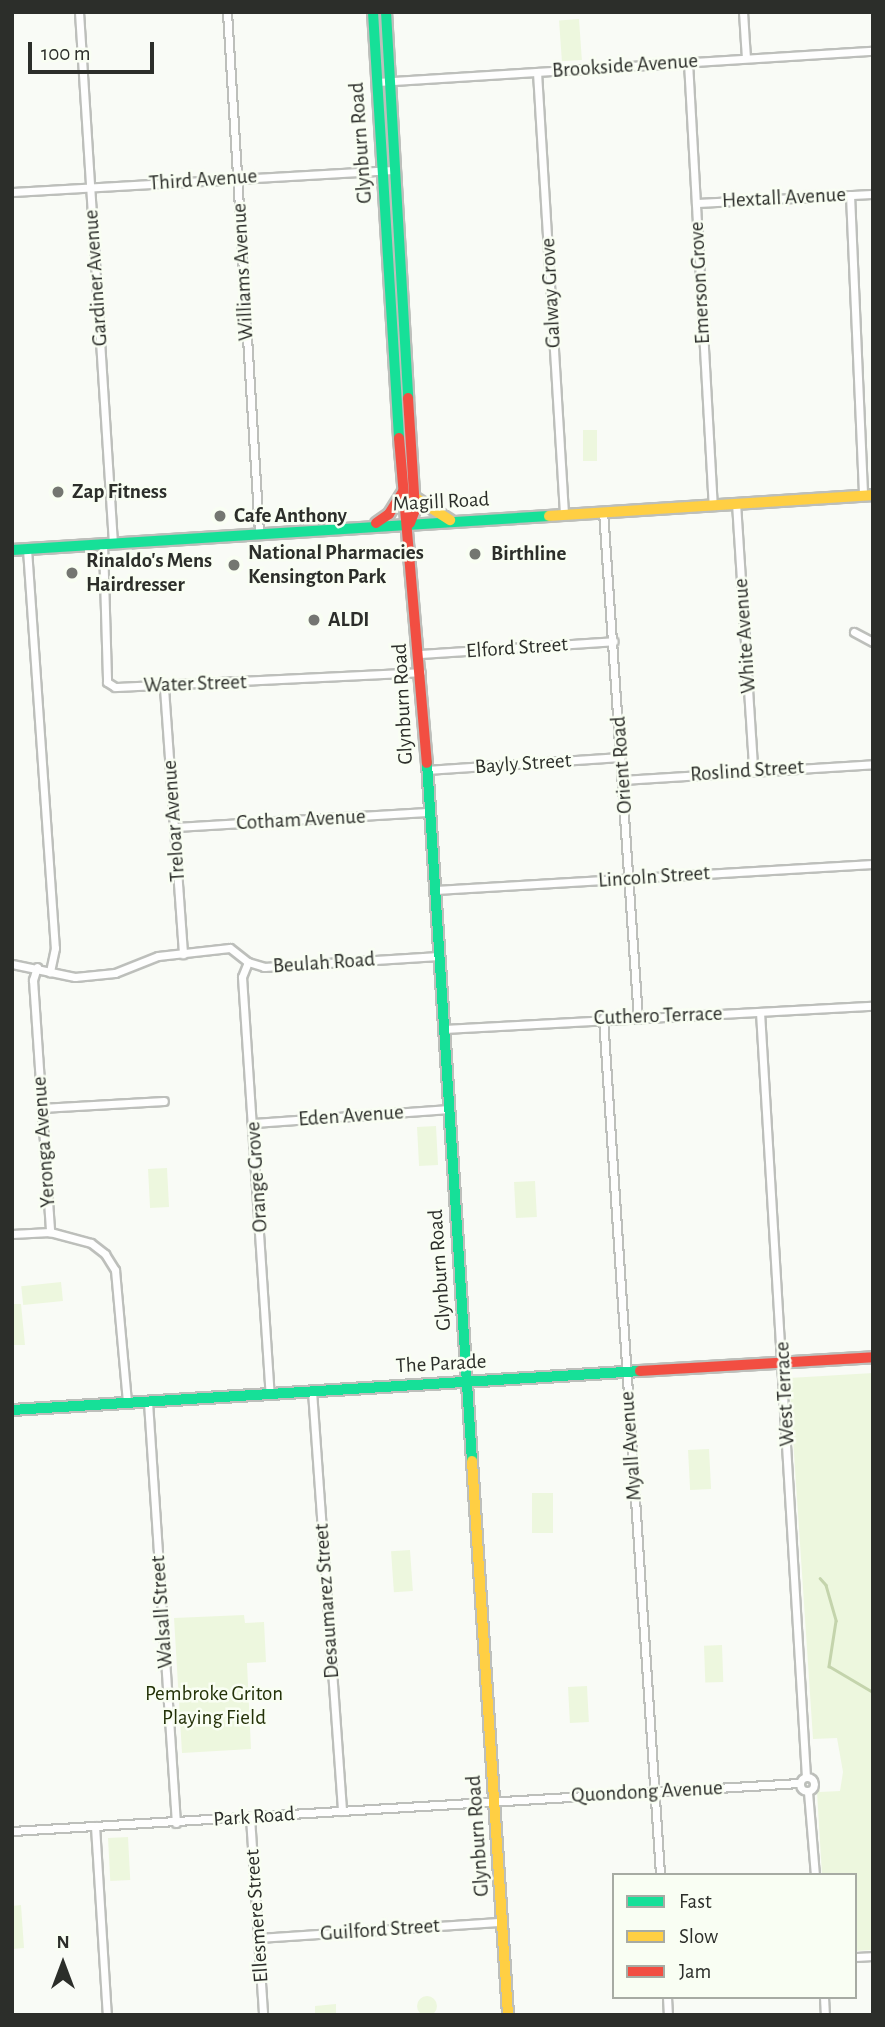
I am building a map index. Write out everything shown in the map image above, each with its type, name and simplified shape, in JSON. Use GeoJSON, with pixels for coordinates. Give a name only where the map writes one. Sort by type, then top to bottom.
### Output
{"type":"FeatureCollection","features":[{"type":"Feature","properties":{"kind":"main road","name":"Glynburn Road"},"geometry":{"type":"LineString","coordinates":[[373,12],[381,171],[414,497],[410,523]]}},
{"type":"Feature","properties":{"kind":"main road","name":"Glynburn Road"},"geometry":{"type":"LineString","coordinates":[[386,12],[391,81],[403,491],[410,523],[420,654],[428,812],[508,2015]]}},
{"type":"Feature","properties":{"kind":"main road"},"geometry":{"type":"LineString","coordinates":[[373,525],[389,514],[403,491]]}},
{"type":"Feature","properties":{"kind":"main road","name":"Magill Road"},"geometry":{"type":"LineString","coordinates":[[12,550],[259,532],[868,495]]}},
{"type":"Feature","properties":{"kind":"main road"},"geometry":{"type":"LineString","coordinates":[[414,497],[450,520]]}},
{"type":"Feature","properties":{"kind":"main road","name":"The Parade"},"geometry":{"type":"LineString","coordinates":[[12,1410],[873,1357]]}},
{"type":"Feature","properties":{"kind":"street","name":"Gardiner Avenue"},"geometry":{"type":"LineString","coordinates":[[79,12],[108,544]]}},
{"type":"Feature","properties":{"kind":"street","name":"Williams Avenue"},"geometry":{"type":"LineString","coordinates":[[227,12],[259,532]]}},
{"type":"Feature","properties":{"kind":"street"},"geometry":{"type":"LineString","coordinates":[[743,12],[746,58]]}},
{"type":"Feature","properties":{"kind":"street","name":"Brookside Avenue"},"geometry":{"type":"LineString","coordinates":[[377,82],[873,51]]}},
{"type":"Feature","properties":{"kind":"street","name":"Emerson Grove"},"geometry":{"type":"LineString","coordinates":[[688,62],[713,505]]}},
{"type":"Feature","properties":{"kind":"street","name":"Galway Grove"},"geometry":{"type":"LineString","coordinates":[[537,72],[564,514]]}},
{"type":"Feature","properties":{"kind":"street","name":"Third Avenue"},"geometry":{"type":"LineString","coordinates":[[12,192],[394,170]]}},
{"type":"Feature","properties":{"kind":"street","name":"Hextall Avenue"},"geometry":{"type":"LineString","coordinates":[[696,202],[873,194]]}},
{"type":"Feature","properties":{"kind":"street"},"geometry":{"type":"LineString","coordinates":[[850,195],[868,495]]}},
{"type":"Feature","properties":{"kind":"street","name":"White Avenue"},"geometry":{"type":"LineString","coordinates":[[736,503],[753,769]]}},
{"type":"Feature","properties":{"kind":"street","name":"Orient Road"},"geometry":{"type":"LineString","coordinates":[[603,511],[638,1019]]}},
{"type":"Feature","properties":{"kind":"street","name":"Water Street"},"geometry":{"type":"LineString","coordinates":[[108,544],[107,682],[115,687],[164,688],[421,672]]}},
{"type":"Feature","properties":{"kind":"street"},"geometry":{"type":"LineString","coordinates":[[27,549],[55,948],[50,972]]}},
{"type":"Feature","properties":{"kind":"street"},"geometry":{"type":"LineString","coordinates":[[854,632],[873,642]]}},
{"type":"Feature","properties":{"kind":"street","name":"Elford Street"},"geometry":{"type":"LineString","coordinates":[[420,654],[614,641]]}},
{"type":"Feature","properties":{"kind":"street","name":"Treloar Avenue"},"geometry":{"type":"LineString","coordinates":[[164,688],[183,954]]}},
{"type":"Feature","properties":{"kind":"street","name":"Bayly Street"},"geometry":{"type":"LineString","coordinates":[[426,770],[621,757]]}},
{"type":"Feature","properties":{"kind":"street","name":"Roslind Street"},"geometry":{"type":"LineString","coordinates":[[622,780],[753,769],[873,764]]}},
{"type":"Feature","properties":{"kind":"street","name":"Cotham Avenue"},"geometry":{"type":"LineString","coordinates":[[175,827],[428,812]]}},
{"type":"Feature","properties":{"kind":"street","name":"Lincoln Street"},"geometry":{"type":"LineString","coordinates":[[435,890],[873,863]]}},
{"type":"Feature","properties":{"kind":"street","name":"Beulah Road"},"geometry":{"type":"LineString","coordinates":[[12,964],[37,967],[65,976],[115,973],[158,956],[230,948],[248,962],[264,967],[439,956]]}},
{"type":"Feature","properties":{"kind":"street","name":"Orange Grove"},"geometry":{"type":"LineString","coordinates":[[248,962],[242,977],[254,1123],[270,1394]]}},
{"type":"Feature","properties":{"kind":"street","name":"Yeronga Avenue"},"geometry":{"type":"LineString","coordinates":[[37,967],[33,980],[50,1232],[91,1243],[105,1254],[115,1270],[127,1402]]}},
{"type":"Feature","properties":{"kind":"street","name":"Cuthero Terrace"},"geometry":{"type":"LineString","coordinates":[[443,1028],[873,1006]]}},
{"type":"Feature","properties":{"kind":"street","name":"West Terrace"},"geometry":{"type":"LineString","coordinates":[[760,1012],[782,1362],[803,1780],[814,1784],[808,1791]]}},
{"type":"Feature","properties":{"kind":"street","name":"Myall Avenue"},"geometry":{"type":"LineString","coordinates":[[603,1018],[660,1873]]}},
{"type":"Feature","properties":{"kind":"street"},"geometry":{"type":"LineString","coordinates":[[41,1108],[164,1101]]}},
{"type":"Feature","properties":{"kind":"street","name":"Eden Avenue"},"geometry":{"type":"LineString","coordinates":[[254,1123],[449,1108]]}},
{"type":"Feature","properties":{"kind":"street"},"geometry":{"type":"LineString","coordinates":[[12,1234],[50,1232]]}},
{"type":"Feature","properties":{"kind":"street","name":"Desaumarez Street"},"geometry":{"type":"LineString","coordinates":[[312,1391],[342,1811]]}},
{"type":"Feature","properties":{"kind":"street","name":"Walsall Street"},"geometry":{"type":"LineString","coordinates":[[148,1402],[176,1823]]}},
{"type":"Feature","properties":{"kind":"street"},"geometry":{"type":"LineString","coordinates":[[803,1780],[808,1791],[815,1873]]}},
{"type":"Feature","properties":{"kind":"street","name":"Quondong Avenue"},"geometry":{"type":"LineString","coordinates":[[495,1801],[656,1793],[803,1780]]}},
{"type":"Feature","properties":{"kind":"street","name":"Park Road"},"geometry":{"type":"LineString","coordinates":[[12,1831],[176,1823],[495,1801]]}},
{"type":"Feature","properties":{"kind":"street","name":"Ellesmere Street"},"geometry":{"type":"LineString","coordinates":[[250,1817],[263,2015]]}},
{"type":"Feature","properties":{"kind":"street"},"geometry":{"type":"LineString","coordinates":[[95,1826],[107,2015]]}},
{"type":"Feature","properties":{"kind":"street","name":"Guilford Street"},"geometry":{"type":"LineString","coordinates":[[258,1938],[502,1922]]}},
{"type":"Feature","properties":{"kind":"green space"},"geometry":{"type":"Polygon","coordinates":[[[579,19],[582,60],[562,61],[559,20],[579,19]]]}},
{"type":"Feature","properties":{"kind":"green space"},"geometry":{"type":"Polygon","coordinates":[[[583,430],[597,430],[597,461],[583,461],[583,430]]]}},
{"type":"Feature","properties":{"kind":"green space"},"geometry":{"type":"Polygon","coordinates":[[[436,1126],[438,1165],[419,1166],[417,1127],[436,1126]]]}},
{"type":"Feature","properties":{"kind":"green space"},"geometry":{"type":"Polygon","coordinates":[[[167,1168],[169,1207],[150,1208],[148,1169],[167,1168]]]}},
{"type":"Feature","properties":{"kind":"green space"},"geometry":{"type":"Polygon","coordinates":[[[535,1181],[537,1217],[516,1218],[514,1182],[535,1181]]]}},
{"type":"Feature","properties":{"kind":"green space"},"geometry":{"type":"Polygon","coordinates":[[[61,1282],[63,1301],[23,1305],[21,1286],[61,1282]]]}},
{"type":"Feature","properties":{"kind":"green space"},"geometry":{"type":"Polygon","coordinates":[[[12,1304],[21,1304],[25,1345],[12,1345],[12,1304]]]}},
{"type":"Feature","properties":{"kind":"green space"},"geometry":{"type":"Polygon","coordinates":[[[873,1373],[873,1950],[857,1951],[857,1873],[822,1873],[817,1792],[819,1779],[820,1792],[840,1791],[843,1772],[837,1738],[813,1739],[789,1378],[873,1373]]]}},
{"type":"Feature","properties":{"kind":"green space"},"geometry":{"type":"Polygon","coordinates":[[[709,1449],[711,1489],[690,1490],[688,1450],[709,1449]]]}},
{"type":"Feature","properties":{"kind":"green space"},"geometry":{"type":"Polygon","coordinates":[[[532,1493],[553,1493],[553,1533],[532,1533],[532,1493]]]}},
{"type":"Feature","properties":{"kind":"green space"},"geometry":{"type":"Polygon","coordinates":[[[410,1550],[413,1591],[394,1592],[391,1551],[410,1550]]]}},
{"type":"Feature","properties":{"kind":"green space","name":"Pembroke Griton Playing Field"},"geometry":{"type":"Polygon","coordinates":[[[244,1615],[245,1623],[264,1622],[266,1662],[247,1663],[251,1749],[182,1753],[174,1618],[244,1615]]]}},
{"type":"Feature","properties":{"kind":"green space"},"geometry":{"type":"Polygon","coordinates":[[[722,1645],[723,1682],[705,1683],[704,1646],[722,1645]]]}},
{"type":"Feature","properties":{"kind":"green space"},"geometry":{"type":"Polygon","coordinates":[[[587,1686],[589,1722],[570,1723],[568,1687],[587,1686]]]}},
{"type":"Feature","properties":{"kind":"green space"},"geometry":{"type":"Polygon","coordinates":[[[128,1837],[130,1880],[110,1881],[108,1838],[128,1837]]]}},
{"type":"Feature","properties":{"kind":"green space"},"geometry":{"type":"Polygon","coordinates":[[[21,1905],[24,1948],[12,1949],[12,1906],[21,1905]]]}},
{"type":"Feature","properties":{"kind":"green space"},"geometry":{"type":"Polygon","coordinates":[[[423,1996],[431,1996],[437,2006],[431,2016],[423,2016],[417,2010],[417,2002],[423,1996]]]}},
{"type":"Feature","properties":{"kind":"green space"},"geometry":{"type":"Polygon","coordinates":[[[336,2004],[336,2015],[315,2015],[315,2006],[336,2004]]]}},
{"type":"Feature","properties":{"kind":"waterway"},"geometry":{"type":"LineString","coordinates":[[820,1578],[826,1585],[836,1621],[829,1666],[873,1692]]}},
{"type":"Feature","properties":{"kind":"traffic: fast"},"geometry":{"type":"LineString","coordinates":[[373,12],[399,438]]}},
{"type":"Feature","properties":{"kind":"traffic: fast"},"geometry":{"type":"LineString","coordinates":[[386,12],[408,398]]}},
{"type":"Feature","properties":{"kind":"traffic: fast"},"geometry":{"type":"LineString","coordinates":[[12,550],[549,516]]}},
{"type":"Feature","properties":{"kind":"traffic: fast"},"geometry":{"type":"LineString","coordinates":[[427,763],[472,1461]]}},
{"type":"Feature","properties":{"kind":"traffic: fast"},"geometry":{"type":"LineString","coordinates":[[12,1410],[640,1371]]}},
{"type":"Feature","properties":{"kind":"traffic: slow"},"geometry":{"type":"LineString","coordinates":[[549,516],[873,495]]}},
{"type":"Feature","properties":{"kind":"traffic: slow"},"geometry":{"type":"LineString","coordinates":[[414,497],[450,520]]}},
{"type":"Feature","properties":{"kind":"traffic: slow"},"geometry":{"type":"LineString","coordinates":[[472,1461],[508,2015]]}},
{"type":"Feature","properties":{"kind":"traffic: jam"},"geometry":{"type":"LineString","coordinates":[[408,398],[415,510],[410,523]]}},
{"type":"Feature","properties":{"kind":"traffic: jam"},"geometry":{"type":"LineString","coordinates":[[399,438],[427,763]]}},
{"type":"Feature","properties":{"kind":"traffic: jam"},"geometry":{"type":"LineString","coordinates":[[376,523],[389,514],[403,492]]}},
{"type":"Feature","properties":{"kind":"traffic: jam"},"geometry":{"type":"LineString","coordinates":[[640,1371],[873,1357]]}},
{"type":"Feature","properties":{"kind":"place","name":"Zap Fitness"},"geometry":{"type":"Point","coordinates":[58,492]}},
{"type":"Feature","properties":{"kind":"place","name":"Cafe Anthony"},"geometry":{"type":"Point","coordinates":[220,516]}},
{"type":"Feature","properties":{"kind":"place","name":"Birthline"},"geometry":{"type":"Point","coordinates":[475,554]}},
{"type":"Feature","properties":{"kind":"place","name":"National Pharmacies Kensington Park"},"geometry":{"type":"Point","coordinates":[234,565]}},
{"type":"Feature","properties":{"kind":"place","name":"Rinaldo's Mens Hairdresser"},"geometry":{"type":"Point","coordinates":[72,573]}},
{"type":"Feature","properties":{"kind":"place","name":"ALDI"},"geometry":{"type":"Point","coordinates":[314,620]}}]}
